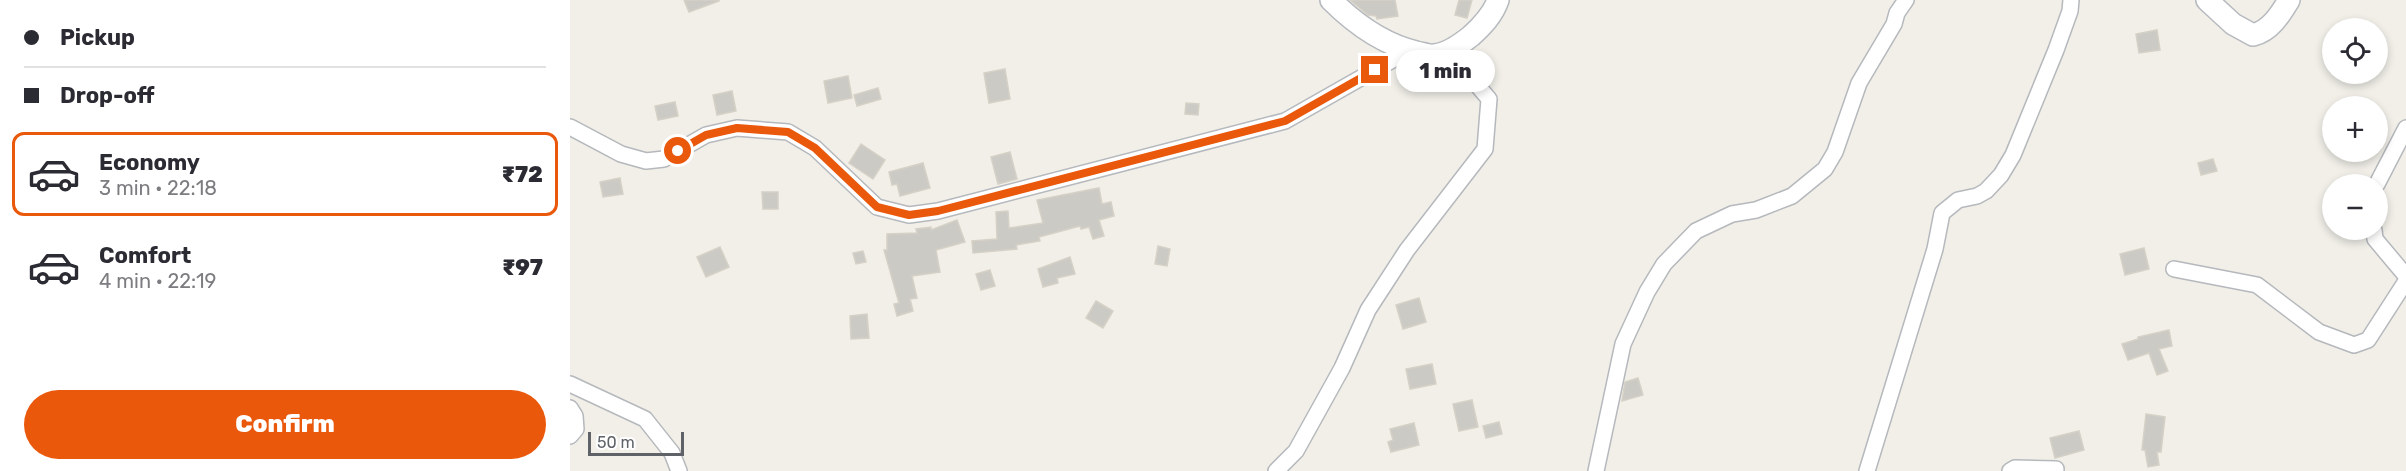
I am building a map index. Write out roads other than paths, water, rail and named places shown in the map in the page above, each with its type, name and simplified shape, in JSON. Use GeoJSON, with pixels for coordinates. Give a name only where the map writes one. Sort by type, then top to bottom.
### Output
{"type":"FeatureCollection","features":[{"type":"Feature","properties":{"kind":"main road"},"geometry":{"type":"LineString","coordinates":[[1331,0],[1347,17],[1377,37],[1433,56],[1448,51],[1481,27],[1496,8],[1498,0]]}},
{"type":"Feature","properties":{"kind":"main road"},"geometry":{"type":"LineString","coordinates":[[2207,0],[2233,24],[2253,35],[2263,33],[2280,15],[2289,0]]}},
{"type":"Feature","properties":{"kind":"street"},"geometry":{"type":"LineString","coordinates":[[1596,471],[1623,344],[1647,292],[1665,264],[1696,231],[1732,214],[1756,210],[1792,196],[1825,170],[1835,152],[1859,82],[1906,0]]}},
{"type":"Feature","properties":{"kind":"street"},"geometry":{"type":"LineString","coordinates":[[1867,471],[1935,249],[1942,213],[1958,200],[1977,196],[2001,175],[2013,155],[2056,50],[2070,11],[2071,0]]}},
{"type":"Feature","properties":{"kind":"street"},"geometry":{"type":"LineString","coordinates":[[570,127],[621,154],[645,161],[664,159],[706,135],[737,128],[788,132],[815,148],[877,207],[909,215],[938,211],[1285,121],[1410,50]]}},
{"type":"Feature","properties":{"kind":"street"},"geometry":{"type":"LineString","coordinates":[[1276,471],[1296,451],[1342,368],[1368,310],[1407,250],[1485,149],[1489,99],[1448,51]]}},
{"type":"Feature","properties":{"kind":"street"},"geometry":{"type":"LineString","coordinates":[[2382,174],[2406,128]]}},
{"type":"Feature","properties":{"kind":"street"},"geometry":{"type":"LineString","coordinates":[[2376,240],[2406,276]]}},
{"type":"Feature","properties":{"kind":"street"},"geometry":{"type":"LineString","coordinates":[[2174,269],[2257,285],[2319,332],[2354,345],[2368,340],[2406,281]]}},
{"type":"Feature","properties":{"kind":"street"},"geometry":{"type":"LineString","coordinates":[[570,384],[645,419],[672,453],[679,471]]}},
{"type":"Feature","properties":{"kind":"street"},"geometry":{"type":"LineString","coordinates":[[570,408],[575,416],[576,429],[570,436]]}},
{"type":"Feature","properties":{"kind":"street"},"geometry":{"type":"LineString","coordinates":[[2010,471],[2014,468],[2056,469]]}}]}
